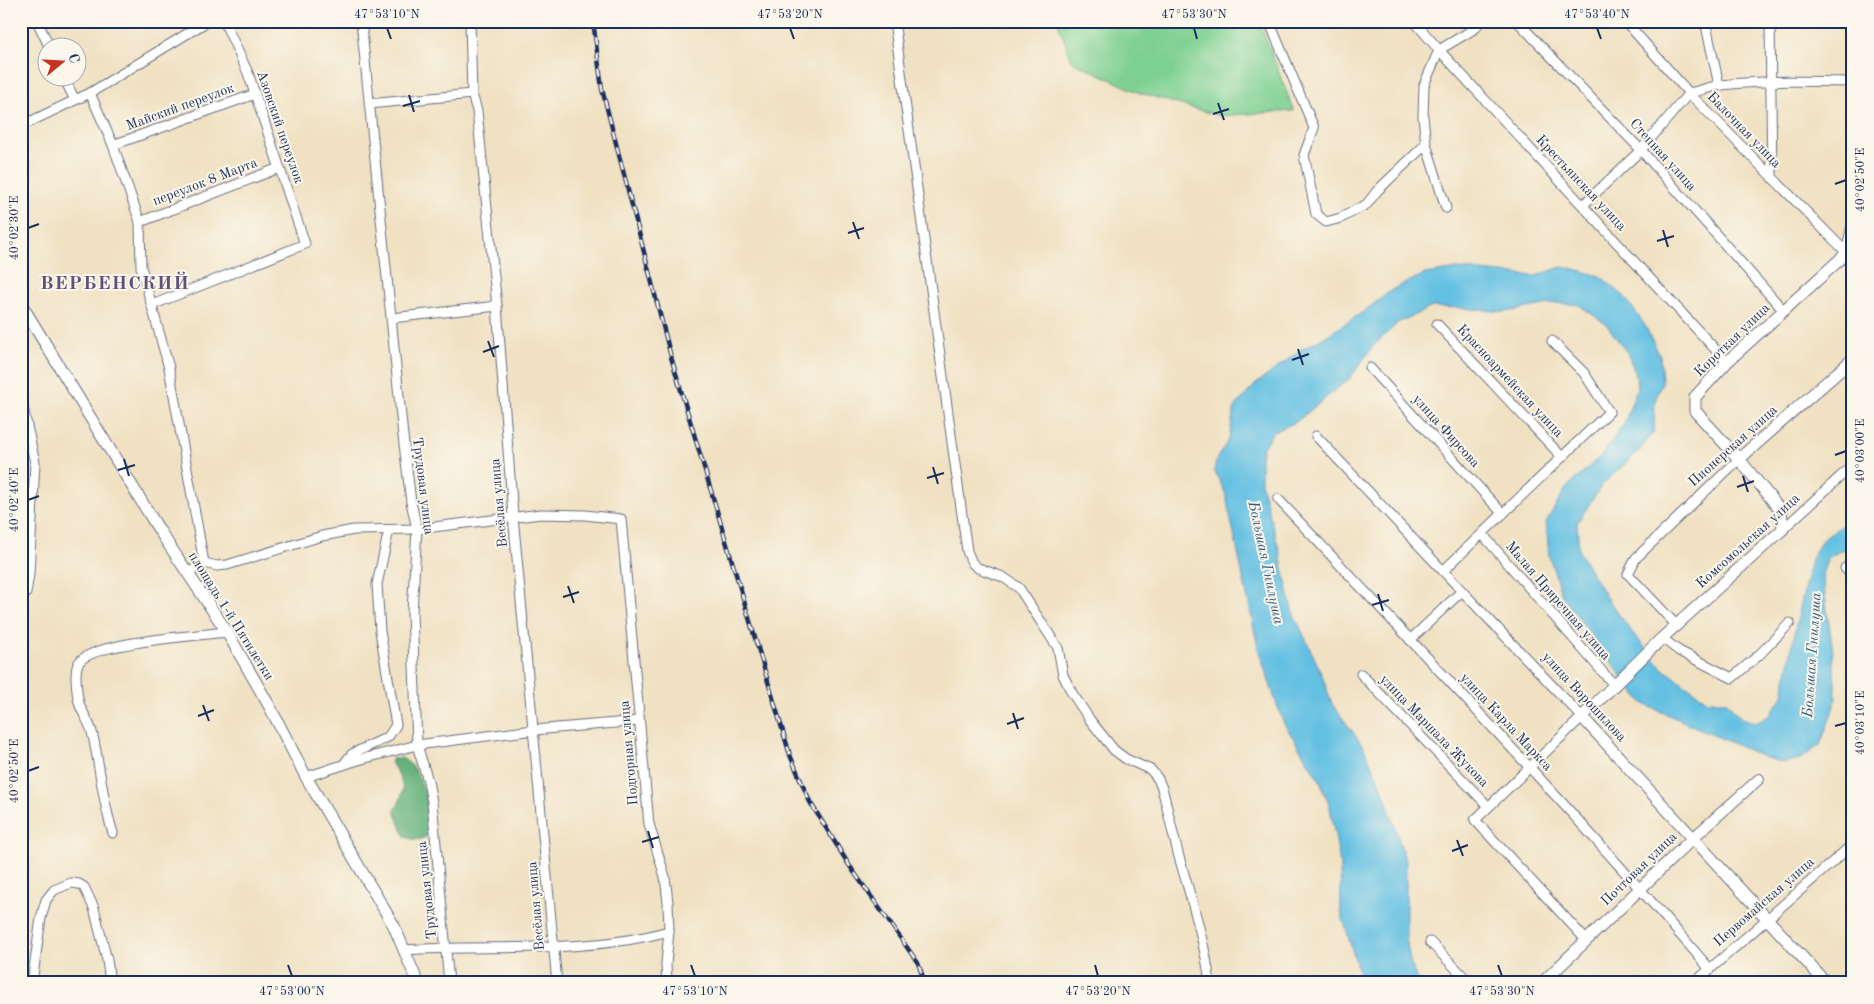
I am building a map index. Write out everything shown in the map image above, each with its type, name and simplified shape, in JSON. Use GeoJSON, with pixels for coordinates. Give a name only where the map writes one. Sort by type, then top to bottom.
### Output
{"type":"FeatureCollection","features":[{"type":"Feature","properties":{"kind":"main road"},"geometry":{"type":"LineString","coordinates":[[1852,21],[1853,51]]}},
{"type":"Feature","properties":{"kind":"main road"},"geometry":{"type":"LineString","coordinates":[[1850,258],[1853,226]]}},
{"type":"Feature","properties":{"kind":"main road","name":"Короткая улица"},"geometry":{"type":"LineString","coordinates":[[1783,529],[1781,511],[1695,411],[1696,397],[1727,362],[1784,311],[1850,258]]}},
{"type":"Feature","properties":{"kind":"main road","name":"площадь 1-й Пятилетки"},"geometry":{"type":"LineString","coordinates":[[21,304],[159,530],[227,632],[271,709],[306,777],[394,926],[415,976],[415,983]]}},
{"type":"Feature","properties":{"kind":"main road","name":"Пионерская улица"},"geometry":{"type":"LineString","coordinates":[[1739,460],[1853,359]]}},
{"type":"Feature","properties":{"kind":"main road","name":"Комсомольская улица"},"geometry":{"type":"LineString","coordinates":[[1617,682],[1662,638],[1783,529]]}},
{"type":"Feature","properties":{"kind":"main road"},"geometry":{"type":"LineString","coordinates":[[1582,716],[1617,682]]}},
{"type":"Feature","properties":{"kind":"main road","name":"улица Ворошилова"},"geometry":{"type":"LineString","coordinates":[[1582,716],[1826,983]]}},
{"type":"Feature","properties":{"kind":"main road","name":"Почтовая улица"},"geometry":{"type":"LineString","coordinates":[[1542,983],[1694,837]]}},
{"type":"Feature","properties":{"kind":"street"},"geometry":{"type":"LineString","coordinates":[[37,21],[45,38]]}},
{"type":"Feature","properties":{"kind":"street"},"geometry":{"type":"LineString","coordinates":[[21,126],[90,93],[208,21]]}},
{"type":"Feature","properties":{"kind":"street","name":"Азовский переулок"},"geometry":{"type":"LineString","coordinates":[[152,305],[305,244],[256,94],[224,21]]}},
{"type":"Feature","properties":{"kind":"street","name":"Трудовая улица"},"geometry":{"type":"LineString","coordinates":[[361,21],[410,493],[417,529],[412,612],[417,745],[432,802],[449,983]]}},
{"type":"Feature","properties":{"kind":"street","name":"Весёлая улица"},"geometry":{"type":"LineString","coordinates":[[470,21],[472,94],[476,111],[497,306],[513,516],[557,983]]}},
{"type":"Feature","properties":{"kind":"street"},"geometry":{"type":"LineString","coordinates":[[894,21],[967,551],[972,563],[978,568],[1003,577],[1019,588],[1058,648],[1063,676],[1090,720],[1114,750],[1126,760],[1152,770],[1158,778],[1198,921],[1208,961],[1210,983]]}},
{"type":"Feature","properties":{"kind":"street"},"geometry":{"type":"LineString","coordinates":[[1270,21],[1314,128],[1304,155],[1316,214],[1326,222],[1341,218],[1367,204],[1377,191],[1426,144]]}},
{"type":"Feature","properties":{"kind":"street","name":"Крестьянская улица"},"geometry":{"type":"LineString","coordinates":[[1414,21],[1727,362]]}},
{"type":"Feature","properties":{"kind":"street"},"geometry":{"type":"LineString","coordinates":[[1446,208],[1426,144],[1423,117],[1424,85],[1439,50],[1474,29],[1481,21]]}},
{"type":"Feature","properties":{"kind":"street","name":"Степная улица"},"geometry":{"type":"LineString","coordinates":[[1517,21],[1641,150],[1784,311]]}},
{"type":"Feature","properties":{"kind":"street","name":"Балочная улица"},"geometry":{"type":"LineString","coordinates":[[1626,21],[1689,93],[1850,258]]}},
{"type":"Feature","properties":{"kind":"street"},"geometry":{"type":"LineString","coordinates":[[1704,21],[1719,85]]}},
{"type":"Feature","properties":{"kind":"street"},"geometry":{"type":"LineString","coordinates":[[1770,21],[1772,178]]}},
{"type":"Feature","properties":{"kind":"street"},"geometry":{"type":"LineString","coordinates":[[1583,205],[1641,150],[1689,93],[1719,85],[1770,80],[1853,82]]}},
{"type":"Feature","properties":{"kind":"street"},"geometry":{"type":"LineString","coordinates":[[69,88],[75,100]]}},
{"type":"Feature","properties":{"kind":"street","name":"площадь 1-й Пятилетки"},"geometry":{"type":"LineString","coordinates":[[90,93],[113,145],[140,222],[141,268],[169,368],[204,564]]}},
{"type":"Feature","properties":{"kind":"street","name":"Майский переулок"},"geometry":{"type":"LineString","coordinates":[[113,145],[256,94]]}},
{"type":"Feature","properties":{"kind":"street"},"geometry":{"type":"LineString","coordinates":[[369,104],[472,94]]}},
{"type":"Feature","properties":{"kind":"street","name":"переулок 8 Марта"},"geometry":{"type":"LineString","coordinates":[[140,222],[279,168]]}},
{"type":"Feature","properties":{"kind":"street"},"geometry":{"type":"LineString","coordinates":[[392,318],[497,306]]}},
{"type":"Feature","properties":{"kind":"street","name":"Красноармейская улица"},"geometry":{"type":"LineString","coordinates":[[1437,324],[1562,457]]}},
{"type":"Feature","properties":{"kind":"street"},"geometry":{"type":"LineString","coordinates":[[1443,571],[1609,412],[1584,373],[1552,341]]}},
{"type":"Feature","properties":{"kind":"street","name":"улица Фирсова"},"geometry":{"type":"LineString","coordinates":[[1370,368],[1503,514]]}},
{"type":"Feature","properties":{"kind":"street"},"geometry":{"type":"LineString","coordinates":[[21,398],[35,462],[29,574],[26,593],[21,600]]}},
{"type":"Feature","properties":{"kind":"street","name":"улица Ворошилова"},"geometry":{"type":"LineString","coordinates":[[1316,436],[1582,716]]}},
{"type":"Feature","properties":{"kind":"street","name":"Пионерская улица"},"geometry":{"type":"LineString","coordinates":[[1677,626],[1628,574],[1636,558],[1739,460]]}},
{"type":"Feature","properties":{"kind":"street","name":"Комсомольская улица"},"geometry":{"type":"LineString","coordinates":[[1783,529],[1853,465]]}},
{"type":"Feature","properties":{"kind":"street","name":"улица Карла Маркса"},"geometry":{"type":"LineString","coordinates":[[1278,499],[1529,766],[1641,888],[1709,968]]}},
{"type":"Feature","properties":{"kind":"street","name":"Подгорная улица"},"geometry":{"type":"LineString","coordinates":[[513,516],[585,515],[621,520],[649,824],[665,877],[669,931],[666,964],[667,983]]}},
{"type":"Feature","properties":{"kind":"street"},"geometry":{"type":"LineString","coordinates":[[188,573],[204,564],[228,565],[340,532],[371,529],[417,529],[513,516]]}},
{"type":"Feature","properties":{"kind":"street"},"geometry":{"type":"LineString","coordinates":[[343,765],[352,754],[388,737],[396,725],[380,631],[377,584],[389,530]]}},
{"type":"Feature","properties":{"kind":"street","name":"Малая Приречная улица"},"geometry":{"type":"LineString","coordinates":[[1482,534],[1617,682]]}},
{"type":"Feature","properties":{"kind":"street"},"geometry":{"type":"LineString","coordinates":[[1845,568],[1853,577]]}},
{"type":"Feature","properties":{"kind":"street"},"geometry":{"type":"LineString","coordinates":[[1410,640],[1462,591]]}},
{"type":"Feature","properties":{"kind":"street"},"geometry":{"type":"LineString","coordinates":[[1662,638],[1679,651],[1732,678],[1759,655],[1790,623]]}},
{"type":"Feature","properties":{"kind":"street"},"geometry":{"type":"LineString","coordinates":[[113,833],[92,731],[80,707],[76,669],[78,663],[82,657],[104,648],[227,632]]}},
{"type":"Feature","properties":{"kind":"street","name":"улица Маршала Жукова"},"geometry":{"type":"LineString","coordinates":[[1361,674],[1488,806]]}},
{"type":"Feature","properties":{"kind":"street"},"geometry":{"type":"LineString","coordinates":[[1582,716],[1475,820],[1587,941]]}},
{"type":"Feature","properties":{"kind":"street"},"geometry":{"type":"LineString","coordinates":[[306,777],[417,745],[534,730],[639,721]]}},
{"type":"Feature","properties":{"kind":"street","name":"Почтовая улица"},"geometry":{"type":"LineString","coordinates":[[1694,837],[1759,779]]}},
{"type":"Feature","properties":{"kind":"street","name":"Первомайская улица"},"geometry":{"type":"LineString","coordinates":[[1694,983],[1766,918],[1853,844]]}},
{"type":"Feature","properties":{"kind":"street"},"geometry":{"type":"LineString","coordinates":[[32,983],[46,900],[54,890],[71,883],[84,887],[94,908],[107,960],[110,983]]}},
{"type":"Feature","properties":{"kind":"street"},"geometry":{"type":"LineString","coordinates":[[404,950],[446,947],[554,948],[644,938],[669,931]]}},
{"type":"Feature","properties":{"kind":"street"},"geometry":{"type":"LineString","coordinates":[[1430,942],[1470,983]]}},
{"type":"Feature","properties":{"kind":"green space"},"geometry":{"type":"Polygon","coordinates":[[[1057,21],[1259,21],[1294,111],[1219,116],[1137,92],[1072,61],[1057,21]]]}},
{"type":"Feature","properties":{"kind":"green space"},"geometry":{"type":"Polygon","coordinates":[[[401,758],[409,763],[415,771],[425,793],[429,827],[428,836],[422,839],[405,837],[395,811],[401,796],[402,786],[391,762],[392,759],[401,758]]]}},
{"type":"Feature","properties":{"kind":"water","name":"Большая Гнилуша"},"geometry":{"type":"Polygon","coordinates":[[[1564,266],[1600,276],[1624,296],[1644,324],[1660,356],[1662,382],[1655,401],[1654,432],[1639,451],[1602,485],[1577,523],[1579,552],[1606,597],[1662,668],[1708,701],[1726,701],[1741,718],[1755,722],[1769,716],[1783,695],[1811,559],[1823,538],[1844,524],[1853,522],[1853,543],[1828,558],[1822,574],[1833,652],[1836,700],[1820,745],[1802,758],[1784,763],[1763,757],[1644,704],[1562,596],[1549,556],[1546,522],[1567,487],[1601,456],[1624,424],[1637,388],[1636,376],[1628,354],[1606,324],[1579,305],[1555,303],[1506,312],[1432,307],[1399,322],[1375,344],[1349,379],[1296,422],[1273,432],[1263,447],[1261,456],[1261,483],[1279,549],[1292,610],[1320,670],[1332,704],[1363,746],[1382,787],[1406,862],[1406,937],[1410,961],[1418,983],[1362,983],[1341,912],[1340,864],[1330,807],[1319,779],[1283,722],[1259,652],[1225,492],[1214,470],[1217,458],[1229,439],[1234,408],[1256,384],[1302,349],[1363,312],[1393,289],[1425,274],[1458,269],[1536,276],[1564,266]]]}},
{"type":"Feature","properties":{"kind":"railway"},"geometry":{"type":"LineString","coordinates":[[593,21],[602,89],[671,357],[790,755],[810,802],[849,865],[918,963],[925,983]]}},
{"type":"Feature","properties":{"kind":"district","name":"ВЕРБЕНСКИЙ"},"geometry":{"type":"Point","coordinates":[115,284]}}]}
